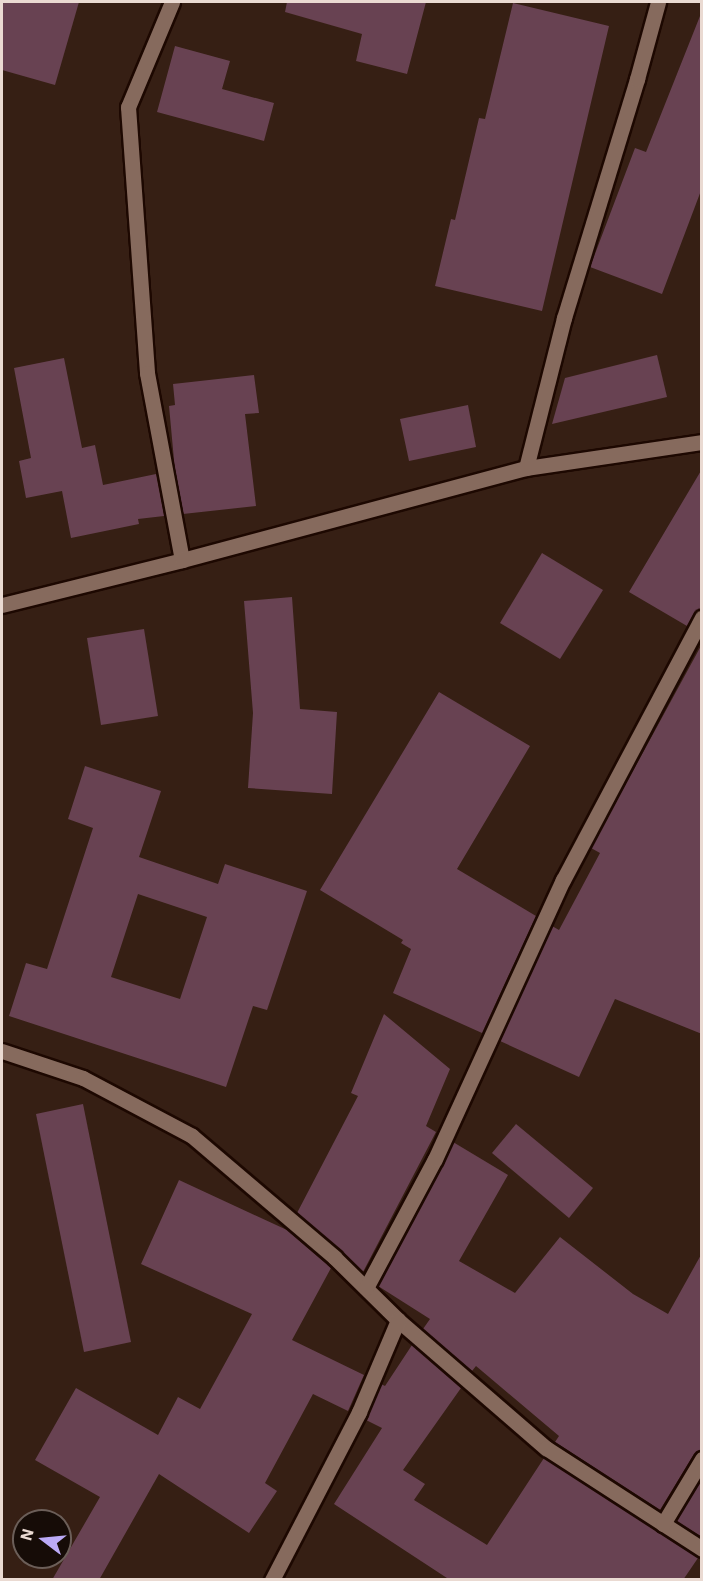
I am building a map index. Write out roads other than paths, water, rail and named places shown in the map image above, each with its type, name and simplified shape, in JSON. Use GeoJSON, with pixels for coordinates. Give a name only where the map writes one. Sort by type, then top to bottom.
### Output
{"type":"FeatureCollection","features":[{"type":"Feature","properties":{"kind":"street"},"geometry":{"type":"LineString","coordinates":[[172,2],[128,107],[147,373],[182,560]]}},
{"type":"Feature","properties":{"kind":"street"},"geometry":{"type":"LineString","coordinates":[[526,468],[564,318],[637,79],[658,2]]}},
{"type":"Feature","properties":{"kind":"street"},"geometry":{"type":"LineString","coordinates":[[2,604],[182,560],[526,468],[702,442]]}},
{"type":"Feature","properties":{"kind":"street"},"geometry":{"type":"LineString","coordinates":[[366,1288],[435,1160],[563,880],[702,618]]}},
{"type":"Feature","properties":{"kind":"street"},"geometry":{"type":"LineString","coordinates":[[2,1051],[83,1078],[192,1136],[334,1257],[398,1320],[546,1449],[702,1549]]}},
{"type":"Feature","properties":{"kind":"street"},"geometry":{"type":"LineString","coordinates":[[272,1580],[359,1412],[398,1320]]}},
{"type":"Feature","properties":{"kind":"street"},"geometry":{"type":"LineString","coordinates":[[663,1524],[702,1459]]}}]}
